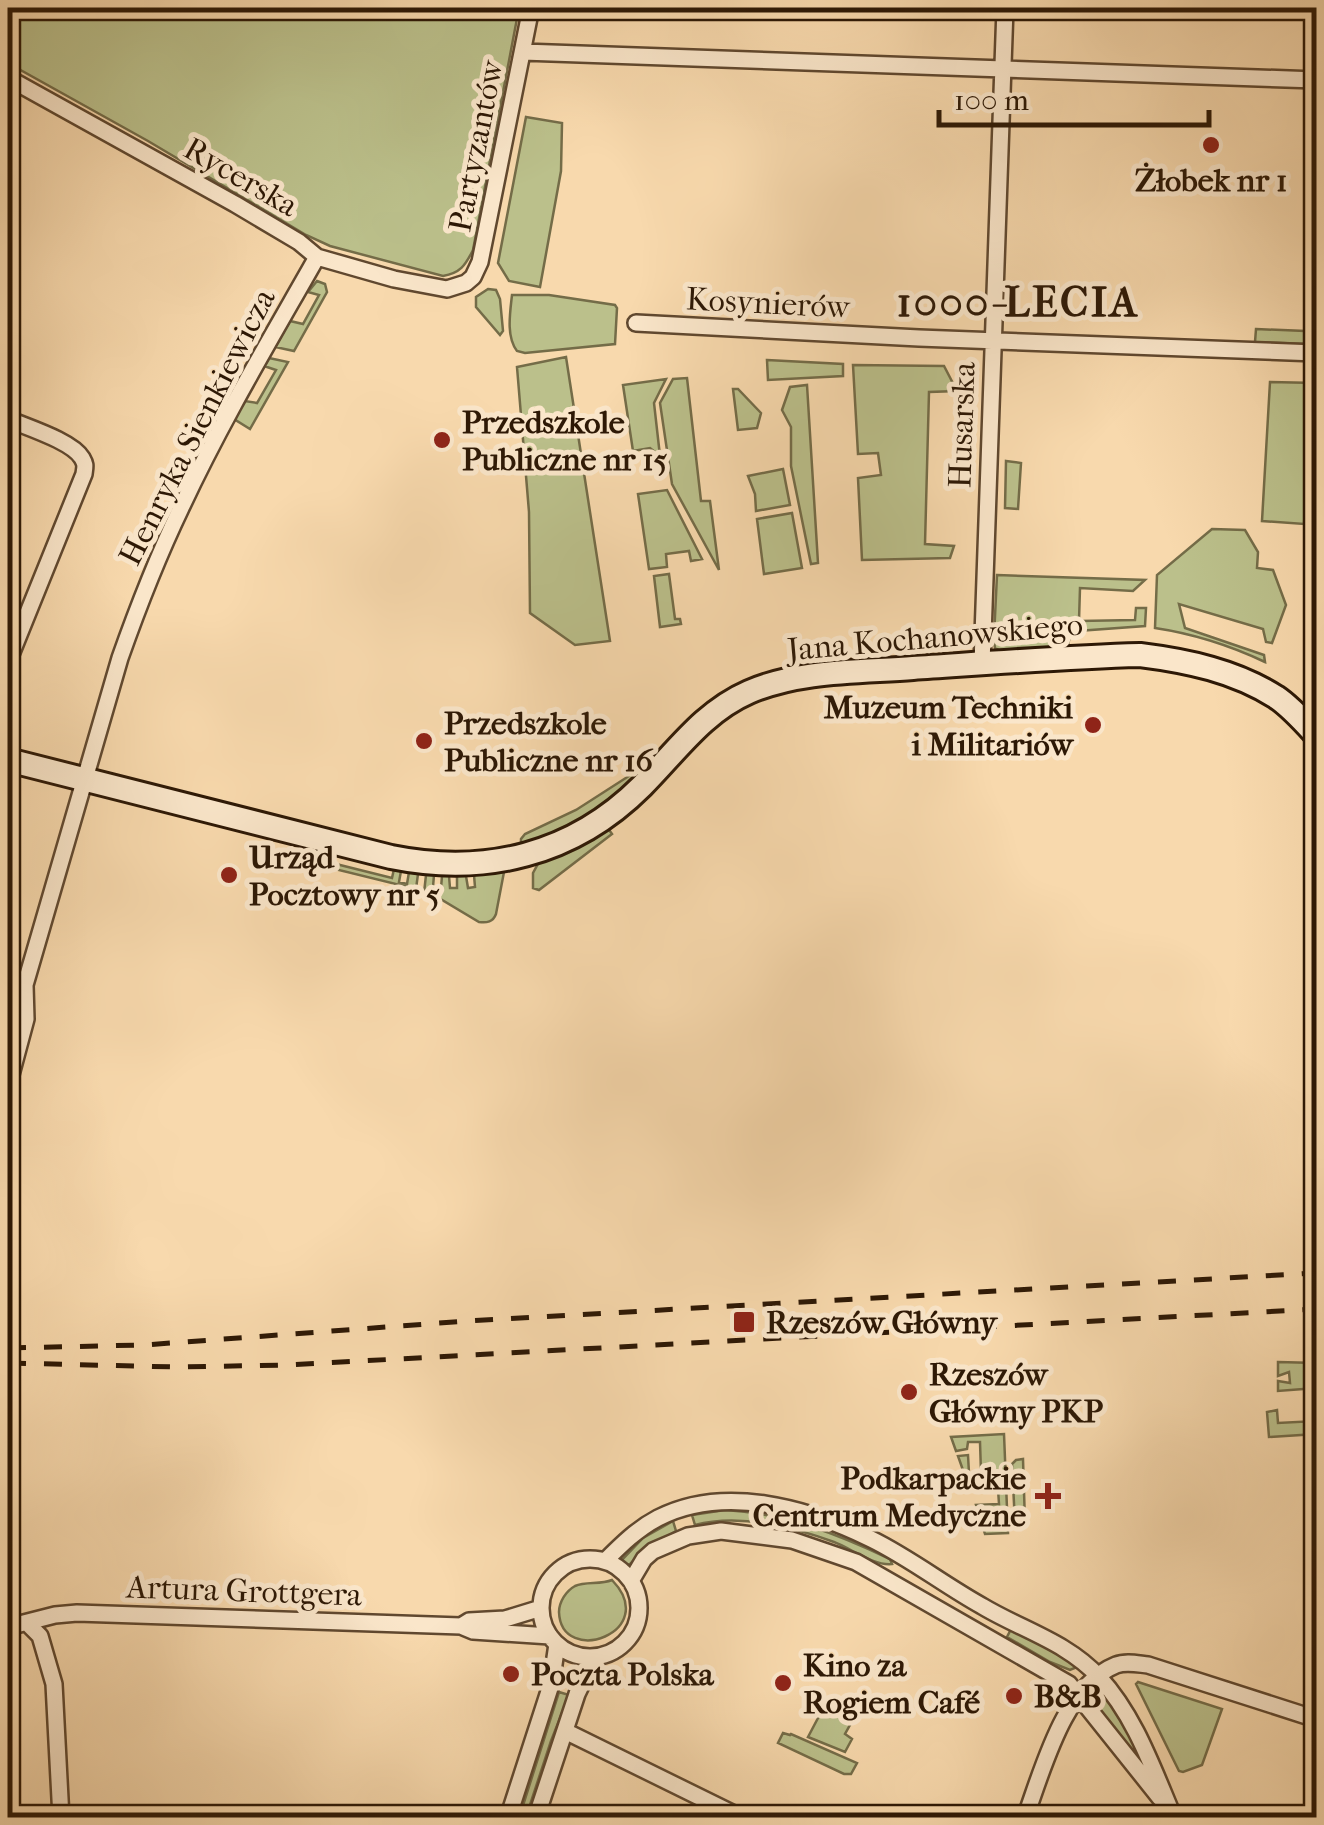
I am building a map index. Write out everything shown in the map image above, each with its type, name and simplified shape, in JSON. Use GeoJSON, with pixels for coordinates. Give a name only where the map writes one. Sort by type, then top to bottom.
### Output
{"type":"FeatureCollection","features":[{"type":"Feature","properties":{"kind":"street","name":"Partyzantów"},"geometry":{"type":"LineString","coordinates":[[458,287],[472,277],[484,247],[532,8]]}},
{"type":"Feature","properties":{"kind":"street","name":"Husarska"},"geometry":{"type":"LineString","coordinates":[[982,664],[1005,8]]}},
{"type":"Feature","properties":{"kind":"street"},"geometry":{"type":"LineString","coordinates":[[522,52],[1316,80]]}},
{"type":"Feature","properties":{"kind":"street","name":"Rycerska"},"geometry":{"type":"LineString","coordinates":[[8,78],[235,204],[317,257],[433,288],[458,287]]}},
{"type":"Feature","properties":{"kind":"street","name":"Henryka Sienkiewicza"},"geometry":{"type":"LineString","coordinates":[[8,1086],[26,1019],[25,985],[120,658],[180,509],[218,432],[317,257]]}},
{"type":"Feature","properties":{"kind":"street","name":"Kosynierów"},"geometry":{"type":"LineString","coordinates":[[636,323],[1316,354]]}},
{"type":"Feature","properties":{"kind":"street"},"geometry":{"type":"LineString","coordinates":[[8,419],[69,446],[85,466],[8,662]]}},
{"type":"Feature","properties":{"kind":"street","name":"Jana Kochanowskiego"},"geometry":{"type":"LineString","coordinates":[[8,760],[413,862],[481,863],[549,848],[601,821],[642,787],[719,708],[780,681],[1140,655],[1178,659],[1243,680],[1278,698],[1316,736]]}},
{"type":"Feature","properties":{"kind":"street"},"geometry":{"type":"LineString","coordinates":[[605,1561],[643,1527],[672,1512],[724,1501],[808,1514],[870,1538],[984,1608],[1058,1644],[1081,1660],[1126,1712],[1174,1818]]}},
{"type":"Feature","properties":{"kind":"street"},"geometry":{"type":"LineString","coordinates":[[631,1581],[653,1551],[688,1536],[722,1530],[792,1540],[835,1554],[878,1573],[1060,1677],[1079,1694],[1174,1818]]}},
{"type":"Feature","properties":{"kind":"street"},"geometry":{"type":"LineString","coordinates":[[578,1560],[605,1561],[621,1569],[631,1581],[639,1602],[636,1626],[622,1646],[611,1653],[596,1657],[574,1655],[553,1640],[542,1622],[544,1588],[558,1570],[578,1560]]}},
{"type":"Feature","properties":{"kind":"street","name":"Artura Grottgera"},"geometry":{"type":"LineString","coordinates":[[462,1626],[469,1621],[504,1619],[541,1608]]}},
{"type":"Feature","properties":{"kind":"street","name":"Artura Grottgera"},"geometry":{"type":"LineString","coordinates":[[8,1628],[77,1613],[462,1626],[474,1631],[553,1640]]}},
{"type":"Feature","properties":{"kind":"street"},"geometry":{"type":"LineString","coordinates":[[27,1623],[40,1636],[54,1684],[61,1818]]}},
{"type":"Feature","properties":{"kind":"street"},"geometry":{"type":"LineString","coordinates":[[508,1818],[551,1685],[553,1640]]}},
{"type":"Feature","properties":{"kind":"street"},"geometry":{"type":"LineString","coordinates":[[536,1818],[577,1694],[596,1657]]}},
{"type":"Feature","properties":{"kind":"street"},"geometry":{"type":"LineString","coordinates":[[1026,1818],[1057,1735],[1079,1694],[1120,1663],[1148,1665],[1316,1719]]}},
{"type":"Feature","properties":{"kind":"street"},"geometry":{"type":"LineString","coordinates":[[564,1731],[742,1818]]}},
{"type":"Feature","properties":{"kind":"green space"},"geometry":{"type":"Polygon","coordinates":[[[8,8],[519,8],[470,256],[458,271],[443,276],[330,246],[306,235],[8,63],[8,8]]]}},
{"type":"Feature","properties":{"kind":"green space"},"geometry":{"type":"Polygon","coordinates":[[[526,117],[562,123],[561,171],[540,287],[509,281],[498,263],[526,117]]]}},
{"type":"Feature","properties":{"kind":"green space"},"geometry":{"type":"Polygon","coordinates":[[[317,281],[325,284],[327,292],[294,351],[275,347],[290,321],[303,324],[319,295],[308,292],[317,281]]]}},
{"type":"Feature","properties":{"kind":"green space"},"geometry":{"type":"Polygon","coordinates":[[[488,289],[496,290],[500,299],[500,335],[476,307],[476,297],[488,289]]]}},
{"type":"Feature","properties":{"kind":"green space"},"geometry":{"type":"Polygon","coordinates":[[[512,295],[549,295],[615,305],[615,344],[517,351],[510,332],[512,295]]]}},
{"type":"Feature","properties":{"kind":"green space"},"geometry":{"type":"Polygon","coordinates":[[[1256,329],[1305,331],[1305,344],[1255,342],[1256,329]]]}},
{"type":"Feature","properties":{"kind":"green space"},"geometry":{"type":"Polygon","coordinates":[[[566,357],[610,641],[575,645],[530,613],[529,512],[517,367],[566,357]]]}},
{"type":"Feature","properties":{"kind":"green space"},"geometry":{"type":"Polygon","coordinates":[[[269,358],[288,362],[250,429],[234,419],[245,401],[257,403],[276,370],[264,366],[269,358]]]}},
{"type":"Feature","properties":{"kind":"green space"},"geometry":{"type":"Polygon","coordinates":[[[767,360],[843,364],[843,376],[768,380],[767,360]]]}},
{"type":"Feature","properties":{"kind":"green space"},"geometry":{"type":"Polygon","coordinates":[[[853,365],[944,366],[957,391],[929,392],[925,544],[954,546],[950,558],[862,560],[858,478],[881,475],[878,453],[858,454],[853,365]]]}},
{"type":"Feature","properties":{"kind":"green space"},"geometry":{"type":"Polygon","coordinates":[[[687,378],[701,501],[710,501],[719,570],[672,484],[660,403],[673,379],[687,378]]]}},
{"type":"Feature","properties":{"kind":"green space"},"geometry":{"type":"Polygon","coordinates":[[[666,379],[654,403],[660,456],[650,448],[633,451],[623,385],[666,379]]]}},
{"type":"Feature","properties":{"kind":"green space"},"geometry":{"type":"Polygon","coordinates":[[[1270,382],[1316,383],[1316,411],[1310,411],[1304,524],[1262,521],[1270,382]]]}},
{"type":"Feature","properties":{"kind":"green space"},"geometry":{"type":"Polygon","coordinates":[[[807,385],[818,563],[811,564],[791,466],[791,427],[782,410],[790,387],[807,385]]]}},
{"type":"Feature","properties":{"kind":"green space"},"geometry":{"type":"Polygon","coordinates":[[[733,389],[738,389],[761,413],[757,428],[738,430],[733,389]]]}},
{"type":"Feature","properties":{"kind":"green space"},"geometry":{"type":"Polygon","coordinates":[[[1006,461],[1021,463],[1018,509],[1005,508],[1006,461]]]}},
{"type":"Feature","properties":{"kind":"green space"},"geometry":{"type":"Polygon","coordinates":[[[783,469],[790,505],[756,511],[748,476],[783,469]]]}},
{"type":"Feature","properties":{"kind":"green space"},"geometry":{"type":"Polygon","coordinates":[[[667,490],[702,559],[691,561],[689,551],[666,554],[667,567],[649,569],[638,494],[667,490]]]}},
{"type":"Feature","properties":{"kind":"green space"},"geometry":{"type":"Polygon","coordinates":[[[792,513],[802,568],[764,574],[757,519],[792,513]]]}},
{"type":"Feature","properties":{"kind":"green space"},"geometry":{"type":"Polygon","coordinates":[[[1212,529],[1245,530],[1258,552],[1257,568],[1273,570],[1286,605],[1272,643],[1266,642],[1263,629],[1179,604],[1185,628],[1264,655],[1265,662],[1212,641],[1155,628],[1157,575],[1212,529]]]}},
{"type":"Feature","properties":{"kind":"green space"},"geometry":{"type":"Polygon","coordinates":[[[669,574],[675,619],[680,619],[681,624],[660,627],[654,576],[669,574]]]}},
{"type":"Feature","properties":{"kind":"green space"},"geometry":{"type":"Polygon","coordinates":[[[997,575],[1145,580],[1133,591],[1080,588],[1079,621],[1135,620],[1136,608],[1146,608],[1145,626],[994,637],[997,575]]]}},
{"type":"Feature","properties":{"kind":"green space"},"geometry":{"type":"Polygon","coordinates":[[[1070,637],[1067,648],[1005,653],[995,648],[994,642],[1070,637]]]}},
{"type":"Feature","properties":{"kind":"green space"},"geometry":{"type":"Polygon","coordinates":[[[632,774],[635,780],[594,811],[521,847],[525,834],[576,810],[632,774]]]}},
{"type":"Feature","properties":{"kind":"green space"},"geometry":{"type":"Polygon","coordinates":[[[607,827],[612,834],[539,890],[533,888],[533,873],[539,862],[607,827]]]}},
{"type":"Feature","properties":{"kind":"green space"},"geometry":{"type":"Polygon","coordinates":[[[304,856],[392,878],[394,869],[401,871],[399,882],[407,884],[409,872],[418,874],[416,889],[302,861],[304,856]]]}},
{"type":"Feature","properties":{"kind":"green space"},"geometry":{"type":"Polygon","coordinates":[[[504,872],[496,914],[487,922],[479,922],[424,893],[426,875],[434,875],[433,887],[441,888],[442,876],[449,876],[450,888],[457,888],[457,876],[466,876],[468,888],[475,887],[474,875],[504,872]]]}},
{"type":"Feature","properties":{"kind":"green space"},"geometry":{"type":"Polygon","coordinates":[[[1278,1362],[1316,1363],[1316,1388],[1278,1391],[1278,1381],[1290,1383],[1289,1372],[1278,1376],[1278,1362]]]}},
{"type":"Feature","properties":{"kind":"green space"},"geometry":{"type":"Polygon","coordinates":[[[1277,1410],[1278,1423],[1316,1421],[1316,1434],[1269,1437],[1267,1412],[1277,1410]]]}},
{"type":"Feature","properties":{"kind":"green space"},"geometry":{"type":"Polygon","coordinates":[[[1004,1434],[1008,1533],[985,1534],[976,1505],[999,1504],[998,1489],[970,1490],[958,1456],[968,1455],[969,1473],[981,1473],[980,1442],[968,1442],[967,1449],[956,1451],[951,1437],[1004,1434]]]}},
{"type":"Feature","properties":{"kind":"green space"},"geometry":{"type":"Polygon","coordinates":[[[1023,1459],[1025,1523],[1015,1523],[1012,1464],[1023,1459]]]}},
{"type":"Feature","properties":{"kind":"green space"},"geometry":{"type":"Polygon","coordinates":[[[725,1510],[768,1515],[810,1526],[890,1559],[892,1564],[784,1527],[730,1520],[695,1525],[692,1515],[725,1510]]]}},
{"type":"Feature","properties":{"kind":"green space"},"geometry":{"type":"Polygon","coordinates":[[[673,1521],[676,1531],[629,1565],[621,1561],[643,1538],[673,1521]]]}},
{"type":"Feature","properties":{"kind":"green space"},"geometry":{"type":"Polygon","coordinates":[[[612,1580],[624,1599],[625,1615],[618,1628],[590,1640],[575,1638],[564,1629],[559,1612],[564,1597],[575,1586],[612,1580]]]}},
{"type":"Feature","properties":{"kind":"green space"},"geometry":{"type":"Polygon","coordinates":[[[1011,1629],[1059,1650],[1077,1667],[1070,1670],[1050,1662],[1007,1637],[1011,1629]]]}},
{"type":"Feature","properties":{"kind":"green space"},"geometry":{"type":"Polygon","coordinates":[[[1138,1682],[1222,1709],[1202,1765],[1179,1771],[1138,1682]]]}},
{"type":"Feature","properties":{"kind":"green space"},"geometry":{"type":"Polygon","coordinates":[[[559,1692],[569,1695],[526,1817],[519,1818],[559,1692]]]}},
{"type":"Feature","properties":{"kind":"green space"},"geometry":{"type":"Polygon","coordinates":[[[1098,1693],[1120,1712],[1142,1761],[1137,1760],[1094,1702],[1098,1693]]]}},
{"type":"Feature","properties":{"kind":"green space"},"geometry":{"type":"Polygon","coordinates":[[[827,1701],[855,1716],[845,1734],[852,1739],[845,1752],[808,1737],[827,1701]]]}},
{"type":"Feature","properties":{"kind":"green space"},"geometry":{"type":"Polygon","coordinates":[[[783,1733],[857,1763],[851,1774],[844,1774],[778,1743],[783,1733]]]}},
{"type":"Feature","properties":{"kind":"railway"},"geometry":{"type":"LineString","coordinates":[[8,1348],[144,1345],[467,1321],[1316,1273]]}},
{"type":"Feature","properties":{"kind":"railway"},"geometry":{"type":"LineString","coordinates":[[8,1363],[287,1365],[1316,1309]]}},
{"type":"Feature","properties":{"kind":"place","name":"Żłobek nr 1"},"geometry":{"type":"Point","coordinates":[1211,145]}},
{"type":"Feature","properties":{"kind":"place","name":"Przedszkole Publiczne nr 15"},"geometry":{"type":"Point","coordinates":[442,440]}},
{"type":"Feature","properties":{"kind":"place","name":"Muzeum Techniki i Militariów"},"geometry":{"type":"Point","coordinates":[1093,725]}},
{"type":"Feature","properties":{"kind":"place","name":"Przedszkole Publiczne nr 16"},"geometry":{"type":"Point","coordinates":[424,741]}},
{"type":"Feature","properties":{"kind":"place","name":"Urząd Pocztowy nr 5"},"geometry":{"type":"Point","coordinates":[229,875]}},
{"type":"Feature","properties":{"kind":"place","name":"Rzeszów Główny"},"geometry":{"type":"Point","coordinates":[744,1322]}},
{"type":"Feature","properties":{"kind":"place","name":"Rzeszów Główny PKP"},"geometry":{"type":"Point","coordinates":[909,1392]}},
{"type":"Feature","properties":{"kind":"place","name":"Podkarpackie Centrum Medyczne"},"geometry":{"type":"Point","coordinates":[1048,1496]}},
{"type":"Feature","properties":{"kind":"place","name":"Poczta Polska"},"geometry":{"type":"Point","coordinates":[511,1674]}},
{"type":"Feature","properties":{"kind":"place","name":"Kino za Rogiem Café"},"geometry":{"type":"Point","coordinates":[783,1683]}},
{"type":"Feature","properties":{"kind":"place","name":"B&B"},"geometry":{"type":"Point","coordinates":[1014,1696]}},
{"type":"Feature","properties":{"kind":"district","name":"1000-LECIA"},"geometry":{"type":"Point","coordinates":[1018,302]}}]}
